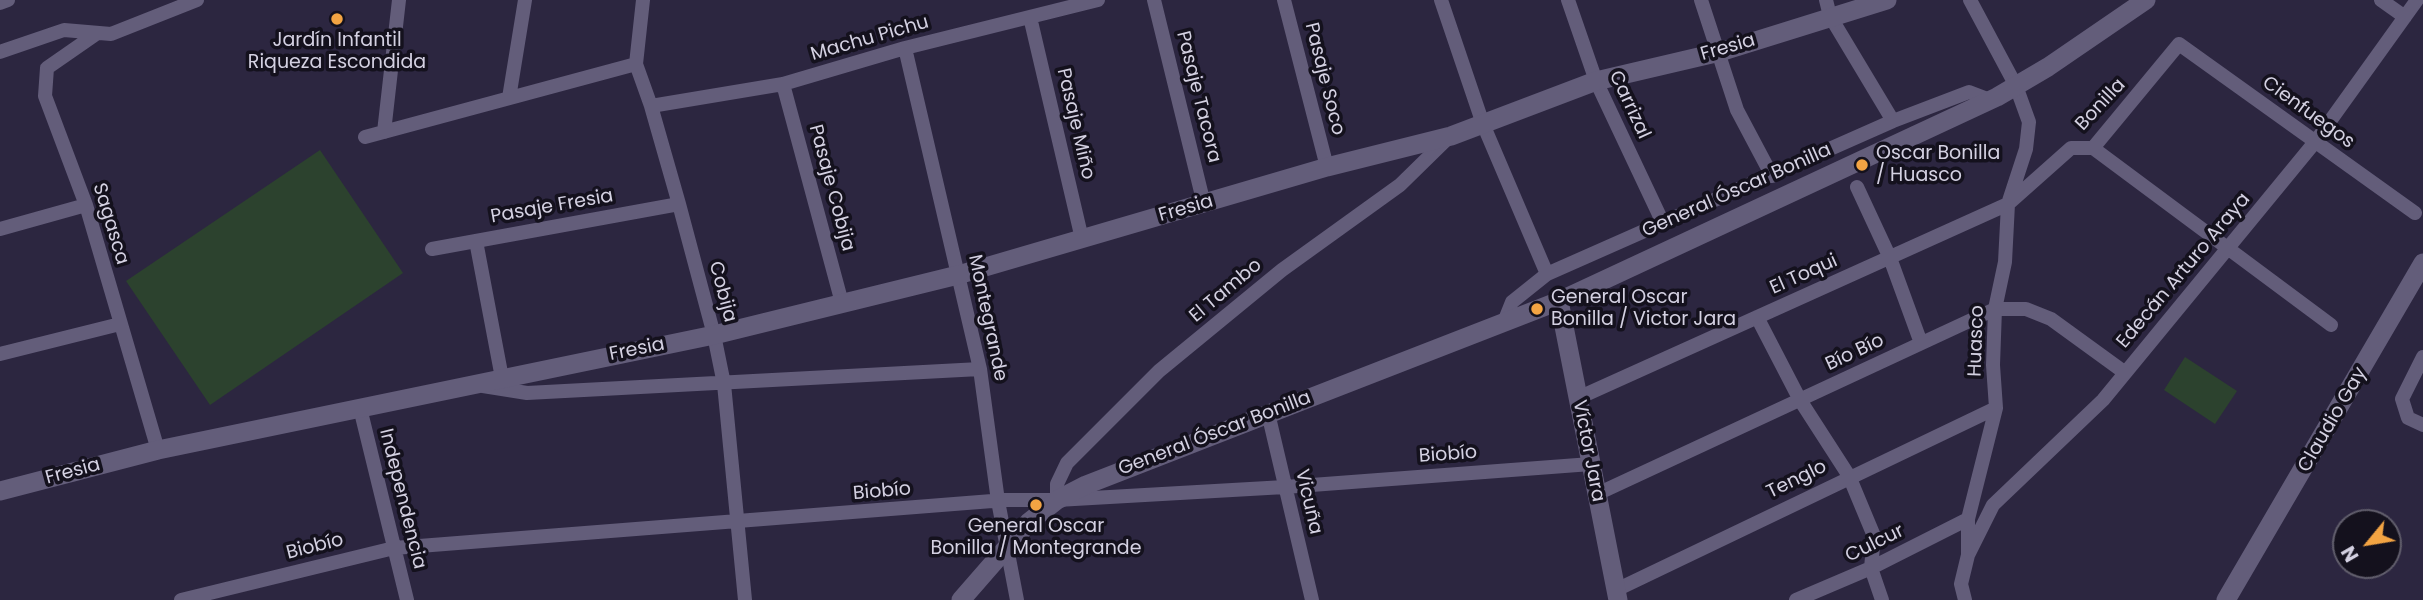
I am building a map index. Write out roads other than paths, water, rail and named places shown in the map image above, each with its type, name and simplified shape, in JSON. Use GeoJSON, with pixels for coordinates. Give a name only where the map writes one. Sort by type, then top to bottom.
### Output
{"type":"FeatureCollection","features":[{"type":"Feature","properties":{"kind":"street"},"geometry":{"type":"LineString","coordinates":[[0,4],[8,0]]}},
{"type":"Feature","properties":{"kind":"street"},"geometry":{"type":"LineString","coordinates":[[0,52],[64,30],[111,34],[197,0]]}},
{"type":"Feature","properties":{"kind":"street"},"geometry":{"type":"LineString","coordinates":[[384,132],[399,0]]}},
{"type":"Feature","properties":{"kind":"street"},"geometry":{"type":"LineString","coordinates":[[509,98],[525,0]]}},
{"type":"Feature","properties":{"kind":"street","name":"Cobija"},"geometry":{"type":"LineString","coordinates":[[643,0],[636,64],[679,204],[714,335],[724,384],[745,600]]}},
{"type":"Feature","properties":{"kind":"street","name":"Machu Pichu"},"geometry":{"type":"LineString","coordinates":[[651,106],[783,84],[905,48],[1098,0]]}},
{"type":"Feature","properties":{"kind":"street","name":"Pasaje Tacora"},"geometry":{"type":"LineString","coordinates":[[1154,0],[1204,204]]}},
{"type":"Feature","properties":{"kind":"street","name":"Pasaje Soco"},"geometry":{"type":"LineString","coordinates":[[1284,0],[1327,167]]}},
{"type":"Feature","properties":{"kind":"street"},"geometry":{"type":"LineString","coordinates":[[1441,0],[1483,124],[1548,274]]}},
{"type":"Feature","properties":{"kind":"street","name":"Carrizal"},"geometry":{"type":"LineString","coordinates":[[1569,0],[1595,81],[1663,223]]}},
{"type":"Feature","properties":{"kind":"street"},"geometry":{"type":"LineString","coordinates":[[1701,0],[1737,110],[1772,176]]}},
{"type":"Feature","properties":{"kind":"street","name":"Fresia"},"geometry":{"type":"LineString","coordinates":[[0,491],[158,450],[714,335],[958,275],[1327,167],[1451,136],[1595,81],[1720,52],[1828,8],[1887,0]]}},
{"type":"Feature","properties":{"kind":"street","name":"Huasco"},"geometry":{"type":"LineString","coordinates":[[1965,600],[1961,584],[1968,555],[1968,519],[1996,408],[1993,365],[1995,309],[2005,262],[2008,204],[2026,149],[2029,122],[2016,86],[1970,0]]}},
{"type":"Feature","properties":{"kind":"street","name":"General Óscar Bonilla"},"geometry":{"type":"LineString","coordinates":[[961,600],[1029,522],[1057,500],[1086,485],[1559,301],[1990,100],[2016,86],[2146,0]]}},
{"type":"Feature","properties":{"kind":"street"},"geometry":{"type":"LineString","coordinates":[[2381,0],[2405,17]]}},
{"type":"Feature","properties":{"kind":"street","name":"Edecán Arturo Araya"},"geometry":{"type":"LineString","coordinates":[[1968,555],[1993,505],[2102,400],[2315,142],[2417,0]]}},
{"type":"Feature","properties":{"kind":"street"},"geometry":{"type":"LineString","coordinates":[[1828,8],[1893,121]]}},
{"type":"Feature","properties":{"kind":"street","name":"Pasaje Miño"},"geometry":{"type":"LineString","coordinates":[[1030,17],[1082,239]]}},
{"type":"Feature","properties":{"kind":"street","name":"Sagasca"},"geometry":{"type":"LineString","coordinates":[[96,34],[47,68],[45,96],[86,205],[158,450]]}},
{"type":"Feature","properties":{"kind":"street","name":"Cienfuegos"},"geometry":{"type":"LineString","coordinates":[[2179,44],[2415,213]]}},
{"type":"Feature","properties":{"kind":"street","name":"Bonilla"},"geometry":{"type":"LineString","coordinates":[[2008,204],[2071,148],[2093,148],[2179,44]]}},
{"type":"Feature","properties":{"kind":"street","name":"Montegrande"},"geometry":{"type":"LineString","coordinates":[[905,48],[980,369],[998,501],[1017,600]]}},
{"type":"Feature","properties":{"kind":"street"},"geometry":{"type":"LineString","coordinates":[[365,137],[636,64]]}},
{"type":"Feature","properties":{"kind":"street","name":"Pasaje Cobija"},"geometry":{"type":"LineString","coordinates":[[783,84],[842,303]]}},
{"type":"Feature","properties":{"kind":"street","name":"General Óscar Bonilla"},"geometry":{"type":"LineString","coordinates":[[1504,322],[1512,302],[1548,274],[1893,121],[1969,92],[1990,100]]}},
{"type":"Feature","properties":{"kind":"street","name":"El Tambo"},"geometry":{"type":"LineString","coordinates":[[1057,500],[1057,484],[1067,463],[1159,371],[1282,270],[1400,185],[1451,136]]}},
{"type":"Feature","properties":{"kind":"street"},"geometry":{"type":"LineString","coordinates":[[2093,148],[2331,325]]}},
{"type":"Feature","properties":{"kind":"street"},"geometry":{"type":"LineString","coordinates":[[1857,187],[1890,258],[1922,343]]}},
{"type":"Feature","properties":{"kind":"street","name":"Pasaje Fresia"},"geometry":{"type":"LineString","coordinates":[[432,249],[679,204]]}},
{"type":"Feature","properties":{"kind":"street","name":"El Toqui"},"geometry":{"type":"LineString","coordinates":[[1578,398],[2008,204]]}},
{"type":"Feature","properties":{"kind":"street"},"geometry":{"type":"LineString","coordinates":[[0,229],[86,205]]}},
{"type":"Feature","properties":{"kind":"street"},"geometry":{"type":"LineString","coordinates":[[476,241],[502,377]]}},
{"type":"Feature","properties":{"kind":"street","name":"Claudio Gay"},"geometry":{"type":"LineString","coordinates":[[2226,600],[2423,263]]}},
{"type":"Feature","properties":{"kind":"street","name":"Víctor Jara"},"geometry":{"type":"LineString","coordinates":[[1559,301],[1617,595]]}},
{"type":"Feature","properties":{"kind":"street","name":"Bío Bío"},"geometry":{"type":"LineString","coordinates":[[1597,494],[1995,309],[2026,309],[2051,319],[2124,372]]}},
{"type":"Feature","properties":{"kind":"street"},"geometry":{"type":"LineString","coordinates":[[1757,317],[1800,400],[1849,476],[1874,536],[1871,568],[1882,600]]}},
{"type":"Feature","properties":{"kind":"street"},"geometry":{"type":"LineString","coordinates":[[0,354],[120,324]]}},
{"type":"Feature","properties":{"kind":"street"},"geometry":{"type":"LineString","coordinates":[[2423,357],[2402,400],[2409,418],[2423,425]]}},
{"type":"Feature","properties":{"kind":"street","name":"Fresia"},"geometry":{"type":"LineString","coordinates":[[475,385],[527,393],[980,369]]}},
{"type":"Feature","properties":{"kind":"street","name":"Independencia"},"geometry":{"type":"LineString","coordinates":[[359,408],[407,600]]}},
{"type":"Feature","properties":{"kind":"street","name":"Tenglo"},"geometry":{"type":"LineString","coordinates":[[1617,595],[1849,476],[1996,408]]}},
{"type":"Feature","properties":{"kind":"street","name":"Vicuña"},"geometry":{"type":"LineString","coordinates":[[1268,413],[1312,600]]}},
{"type":"Feature","properties":{"kind":"street","name":"Biobío"},"geometry":{"type":"LineString","coordinates":[[181,600],[394,548],[998,501],[1285,487],[1591,464]]}},
{"type":"Feature","properties":{"kind":"street","name":"Culcur"},"geometry":{"type":"LineString","coordinates":[[1796,600],[1871,568],[1968,519]]}},
{"type":"Feature","properties":{"kind":"place","name":"Jardín Infantil Riqueza Escondida"},"geometry":{"type":"Point","coordinates":[337,19]}},
{"type":"Feature","properties":{"kind":"place","name":"Oscar Bonilla / Huasco"},"geometry":{"type":"Point","coordinates":[1862,165]}},
{"type":"Feature","properties":{"kind":"place","name":"General Oscar Bonilla / Victor Jara"},"geometry":{"type":"Point","coordinates":[1537,309]}},
{"type":"Feature","properties":{"kind":"place","name":"General Oscar Bonilla / Montegrande"},"geometry":{"type":"Point","coordinates":[1036,505]}}]}
